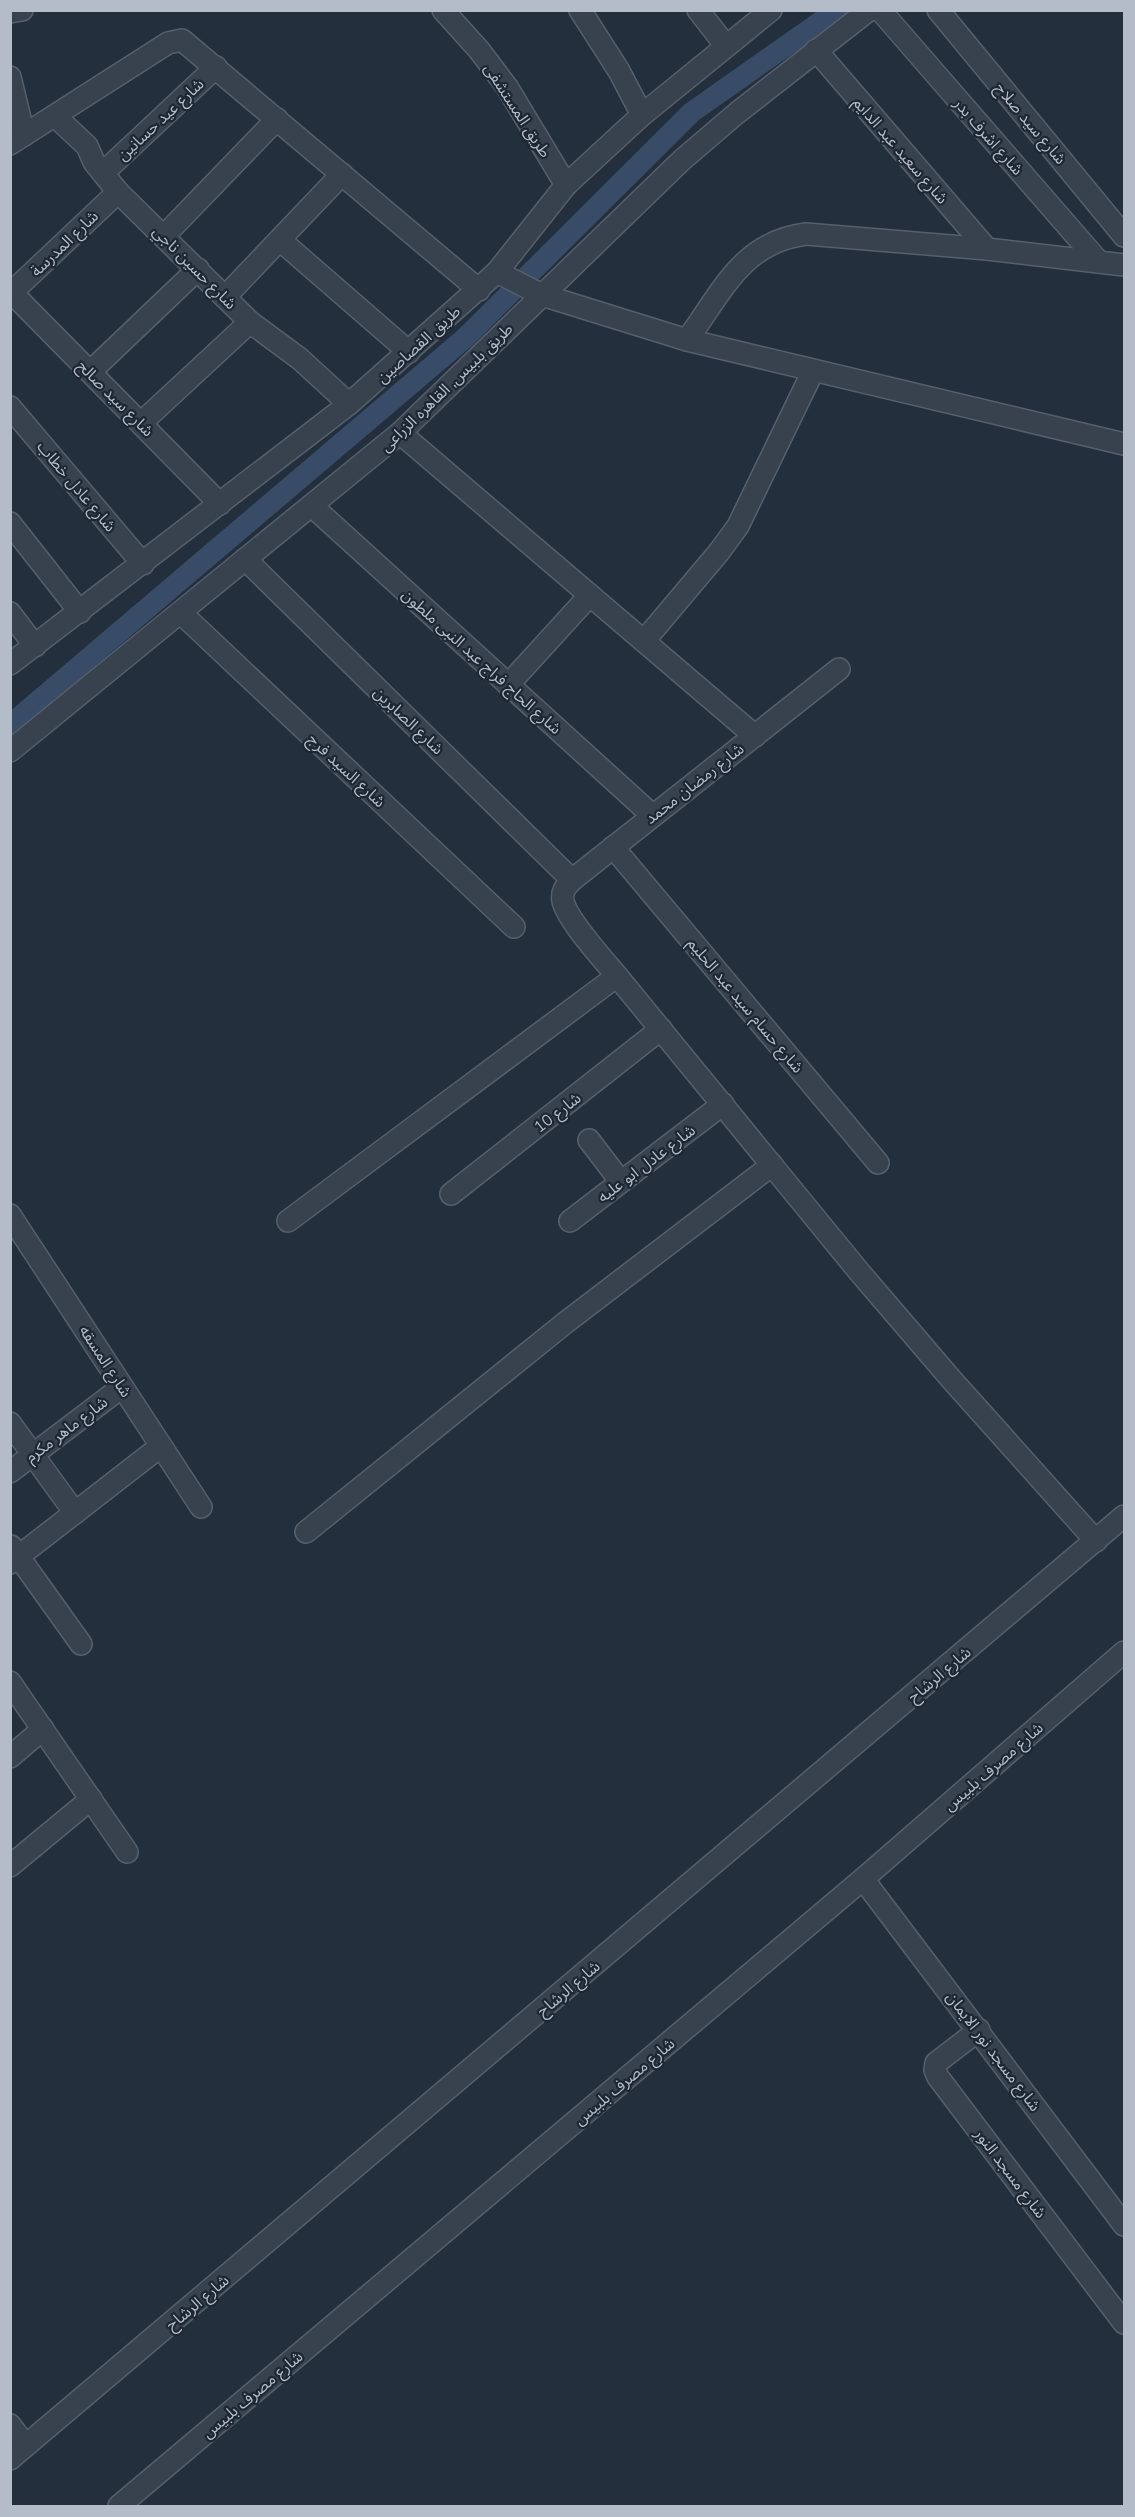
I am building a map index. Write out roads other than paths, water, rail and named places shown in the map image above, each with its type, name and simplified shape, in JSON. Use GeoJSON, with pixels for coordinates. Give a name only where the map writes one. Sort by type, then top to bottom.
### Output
{"type":"FeatureCollection","features":[{"type":"Feature","properties":{"kind":"street"},"geometry":{"type":"LineString","coordinates":[[10,12],[22,10]]}},
{"type":"Feature","properties":{"kind":"street","name":"طريق المستشفى"},"geometry":{"type":"LineString","coordinates":[[443,10],[479,50],[507,87],[566,185]]}},
{"type":"Feature","properties":{"kind":"street"},"geometry":{"type":"LineString","coordinates":[[580,10],[619,71],[642,115]]}},
{"type":"Feature","properties":{"kind":"street"},"geometry":{"type":"LineString","coordinates":[[698,10],[726,46]]}},
{"type":"Feature","properties":{"kind":"street","name":"طريق القصاصين"},"geometry":{"type":"LineString","coordinates":[[10,664],[349,405],[479,290],[501,274],[566,185],[642,115],[771,10]]}},
{"type":"Feature","properties":{"kind":"street","name":"طريق بلبيس, القاهره الزراعى"},"geometry":{"type":"LineString","coordinates":[[10,751],[400,433],[537,293],[682,160],[737,113],[869,10]]}},
{"type":"Feature","properties":{"kind":"street","name":"شارع اشرف بدر"},"geometry":{"type":"LineString","coordinates":[[880,10],[1099,262]]}},
{"type":"Feature","properties":{"kind":"street","name":"شارع سيد صلاح"},"geometry":{"type":"LineString","coordinates":[[938,10],[1125,236]]}},
{"type":"Feature","properties":{"kind":"street"},"geometry":{"type":"LineString","coordinates":[[10,77],[17,140],[173,41],[186,41],[479,290]]}},
{"type":"Feature","properties":{"kind":"street","name":"شارع سعيد عبد الدايم"},"geometry":{"type":"LineString","coordinates":[[816,50],[987,249]]}},
{"type":"Feature","properties":{"kind":"street","name":"شارع عيد حسانين"},"geometry":{"type":"LineString","coordinates":[[104,172],[216,67]]}},
{"type":"Feature","properties":{"kind":"street","name":"شارع حسين ناجي"},"geometry":{"type":"LineString","coordinates":[[55,116],[87,146],[94,162],[118,192],[250,322],[300,359],[349,405]]}},
{"type":"Feature","properties":{"kind":"street"},"geometry":{"type":"LineString","coordinates":[[164,236],[277,118]]}},
{"type":"Feature","properties":{"kind":"street"},"geometry":{"type":"LineString","coordinates":[[225,297],[342,174]]}},
{"type":"Feature","properties":{"kind":"street","name":"شارع المدرسة"},"geometry":{"type":"LineString","coordinates":[[11,293],[118,192]]}},
{"type":"Feature","properties":{"kind":"street"},"geometry":{"type":"LineString","coordinates":[[687,340],[741,265],[771,243],[788,236],[806,234],[987,249],[1125,265]]}},
{"type":"Feature","properties":{"kind":"street"},"geometry":{"type":"LineString","coordinates":[[280,240],[409,352]]}},
{"type":"Feature","properties":{"kind":"street"},"geometry":{"type":"LineString","coordinates":[[90,372],[198,269]]}},
{"type":"Feature","properties":{"kind":"street"},"geometry":{"type":"LineString","coordinates":[[501,274],[537,293],[687,340],[1125,444]]}},
{"type":"Feature","properties":{"kind":"street","name":"شارع سيد صالح"},"geometry":{"type":"LineString","coordinates":[[11,293],[220,504]]}},
{"type":"Feature","properties":{"kind":"street"},"geometry":{"type":"LineString","coordinates":[[141,423],[250,322]]}},
{"type":"Feature","properties":{"kind":"street"},"geometry":{"type":"LineString","coordinates":[[644,641],[719,552],[738,525],[813,371]]}},
{"type":"Feature","properties":{"kind":"street","name":"شارع عادل خطاب"},"geometry":{"type":"LineString","coordinates":[[10,407],[143,564]]}},
{"type":"Feature","properties":{"kind":"street"},"geometry":{"type":"LineString","coordinates":[[400,433],[755,736]]}},
{"type":"Feature","properties":{"kind":"street","name":"شارع الحاج فراج عبد النبى ملطون"},"geometry":{"type":"LineString","coordinates":[[312,506],[653,816]]}},
{"type":"Feature","properties":{"kind":"street"},"geometry":{"type":"LineString","coordinates":[[10,523],[80,612]]}},
{"type":"Feature","properties":{"kind":"street","name":"شارع الصابرين"},"geometry":{"type":"LineString","coordinates":[[245,560],[572,880]]}},
{"type":"Feature","properties":{"kind":"street"},"geometry":{"type":"LineString","coordinates":[[508,685],[590,595]]}},
{"type":"Feature","properties":{"kind":"street"},"geometry":{"type":"LineString","coordinates":[[10,613],[35,645]]}},
{"type":"Feature","properties":{"kind":"street","name":"شارع السيد فرج"},"geometry":{"type":"LineString","coordinates":[[181,613],[514,927]]}},
{"type":"Feature","properties":{"kind":"street","name":"شارع رمضان محمد"},"geometry":{"type":"LineString","coordinates":[[572,880],[839,669]]}},
{"type":"Feature","properties":{"kind":"street","name":"شارع حسام سيد عبد الحليم"},"geometry":{"type":"LineString","coordinates":[[613,847],[878,1163]]}},
{"type":"Feature","properties":{"kind":"street"},"geometry":{"type":"LineString","coordinates":[[572,880],[564,889],[565,906],[580,930],[928,1353],[1096,1540]]}},
{"type":"Feature","properties":{"kind":"street"},"geometry":{"type":"LineString","coordinates":[[288,1221],[617,976]]}},
{"type":"Feature","properties":{"kind":"street","name":"شارع 10"},"geometry":{"type":"LineString","coordinates":[[451,1194],[661,1029]]}},
{"type":"Feature","properties":{"kind":"street","name":"شارع عادل ابو عليه"},"geometry":{"type":"LineString","coordinates":[[570,1221],[723,1104]]}},
{"type":"Feature","properties":{"kind":"street"},"geometry":{"type":"LineString","coordinates":[[589,1140],[621,1182]]}},
{"type":"Feature","properties":{"kind":"street"},"geometry":{"type":"LineString","coordinates":[[306,1532],[565,1323],[772,1165]]}},
{"type":"Feature","properties":{"kind":"street","name":"شارع المسقه"},"geometry":{"type":"LineString","coordinates":[[10,1215],[201,1507]]}},
{"type":"Feature","properties":{"kind":"street","name":"شارع ماهر مكرم"},"geometry":{"type":"LineString","coordinates":[[10,1472],[123,1387]]}},
{"type":"Feature","properties":{"kind":"street"},"geometry":{"type":"LineString","coordinates":[[10,1423],[75,1513]]}},
{"type":"Feature","properties":{"kind":"street"},"geometry":{"type":"LineString","coordinates":[[81,1644],[13,1555],[75,1513],[161,1446]]}},
{"type":"Feature","properties":{"kind":"street","name":"شارع الرشاح"},"geometry":{"type":"LineString","coordinates":[[18,2452],[1125,1516]]}},
{"type":"Feature","properties":{"kind":"street","name":"شارع مصرف بلبيس"},"geometry":{"type":"LineString","coordinates":[[119,2506],[863,1879],[1125,1652]]}},
{"type":"Feature","properties":{"kind":"street"},"geometry":{"type":"LineString","coordinates":[[10,1682],[127,1852]]}},
{"type":"Feature","properties":{"kind":"street"},"geometry":{"type":"LineString","coordinates":[[10,1757],[43,1729]]}},
{"type":"Feature","properties":{"kind":"street"},"geometry":{"type":"LineString","coordinates":[[10,1866],[91,1799]]}},
{"type":"Feature","properties":{"kind":"street","name":"شارع مسجد نور الايمان"},"geometry":{"type":"LineString","coordinates":[[863,1879],[1125,2224]]}},
{"type":"Feature","properties":{"kind":"street","name":"شارع مسجد النور"},"geometry":{"type":"LineString","coordinates":[[979,2030],[936,2063],[935,2070],[938,2077],[1125,2323]]}},
{"type":"Feature","properties":{"kind":"street"},"geometry":{"type":"LineString","coordinates":[[10,2426],[18,2452]]}},
{"type":"Feature","properties":{"kind":"waterway"},"geometry":{"type":"LineString","coordinates":[[10,725],[465,338],[692,112],[837,10]]}}]}
